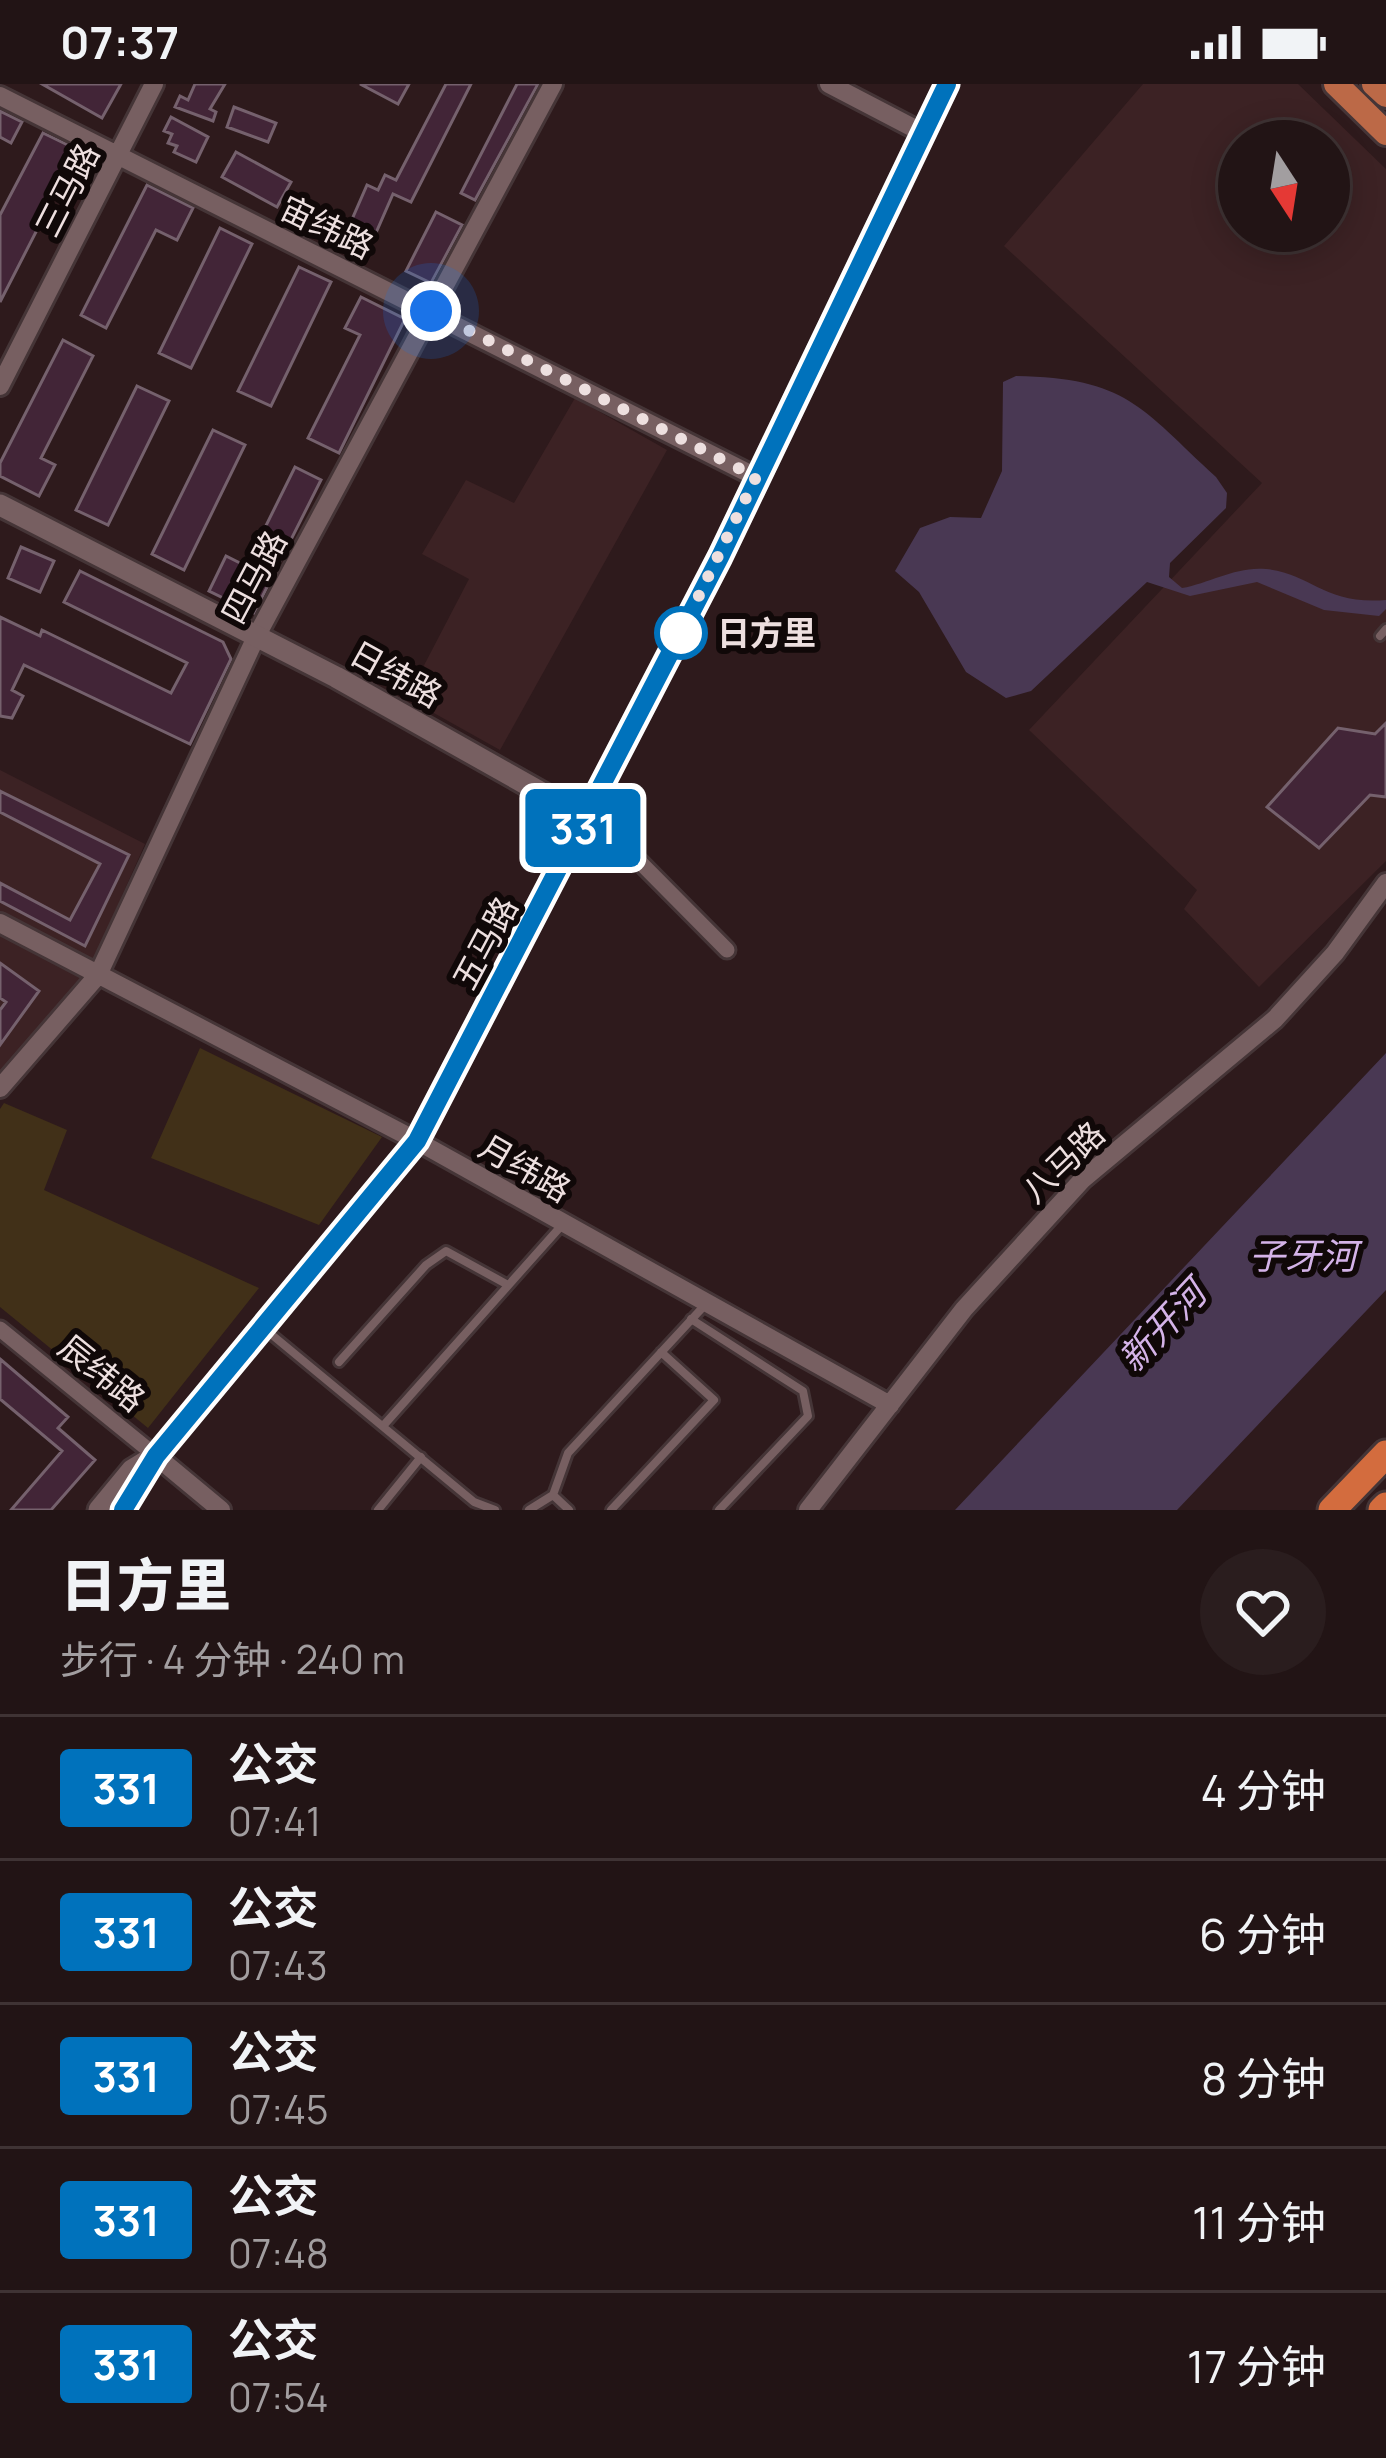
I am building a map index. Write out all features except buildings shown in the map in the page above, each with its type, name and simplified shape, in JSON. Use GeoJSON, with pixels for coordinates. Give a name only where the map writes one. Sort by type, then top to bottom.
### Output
{"type":"FeatureCollection","features":[{"type":"Feature","properties":{"kind":"highway"},"geometry":{"type":"LineString","coordinates":[[1332,1510],[1386,1451]]}},
{"type":"Feature","properties":{"kind":"main road","name":"五马路"},"geometry":{"type":"LineString","coordinates":[[123,1510],[156,1456],[417,1141],[588,820],[947,84]]}},
{"type":"Feature","properties":{"kind":"main road"},"geometry":{"type":"LineString","coordinates":[[1336,84],[1386,133]]}},
{"type":"Feature","properties":{"kind":"main road"},"geometry":{"type":"LineString","coordinates":[[1374,84],[1386,95]]}},
{"type":"Feature","properties":{"kind":"main road","name":"日纬路"},"geometry":{"type":"LineString","coordinates":[[0,505],[256,637],[588,820]]}},
{"type":"Feature","properties":{"kind":"main road","name":"五马路"},"geometry":{"type":"LineString","coordinates":[[99,1510],[132,1471],[156,1456]]}},
{"type":"Feature","properties":{"kind":"street","name":"三马路"},"geometry":{"type":"LineString","coordinates":[[0,386],[154,84]]}},
{"type":"Feature","properties":{"kind":"street","name":"四马路"},"geometry":{"type":"LineString","coordinates":[[0,1088],[98,975],[256,637],[553,84]]}},
{"type":"Feature","properties":{"kind":"street"},"geometry":{"type":"LineString","coordinates":[[829,84],[922,133]]}},
{"type":"Feature","properties":{"kind":"street","name":"宙纬路"},"geometry":{"type":"LineString","coordinates":[[0,95],[756,477]]}},
{"type":"Feature","properties":{"kind":"street","name":"日纬路"},"geometry":{"type":"LineString","coordinates":[[588,820],[622,844],[727,950]]}},
{"type":"Feature","properties":{"kind":"street","name":"八马路"},"geometry":{"type":"LineString","coordinates":[[808,1510],[964,1309],[1083,1179],[1275,1019],[1335,953],[1386,883]]}},
{"type":"Feature","properties":{"kind":"street","name":"月纬路"},"geometry":{"type":"LineString","coordinates":[[0,923],[417,1141],[562,1224],[698,1312],[890,1405]]}},
{"type":"Feature","properties":{"kind":"street","name":"辰纬路"},"geometry":{"type":"LineString","coordinates":[[0,1330],[221,1510]]}},
{"type":"Feature","properties":{"kind":"lane"},"geometry":{"type":"LineString","coordinates":[[383,1426],[562,1224]]}},
{"type":"Feature","properties":{"kind":"lane"},"geometry":{"type":"LineString","coordinates":[[339,1362],[426,1265],[446,1252],[508,1285]]}},
{"type":"Feature","properties":{"kind":"lane"},"geometry":{"type":"LineString","coordinates":[[529,1510],[553,1495],[568,1454],[698,1312],[803,1391],[808,1416],[719,1510]]}},
{"type":"Feature","properties":{"kind":"lane"},"geometry":{"type":"LineString","coordinates":[[261,1326],[479,1507],[495,1510]]}},
{"type":"Feature","properties":{"kind":"lane"},"geometry":{"type":"LineString","coordinates":[[610,1510],[714,1400],[661,1352]]}},
{"type":"Feature","properties":{"kind":"lane"},"geometry":{"type":"LineString","coordinates":[[378,1510],[421,1457]]}},
{"type":"Feature","properties":{"kind":"lane"},"geometry":{"type":"LineString","coordinates":[[553,1495],[569,1510]]}},
{"type":"Feature","properties":{"kind":"shaded area"},"geometry":{"type":"Polygon","coordinates":[[[1143,84],[1298,84],[1335,120],[1218,120],[1218,252],[1350,252],[1350,134],[1386,169],[1386,861],[1259,987],[1184,909],[1197,890],[1029,730],[1262,483],[1004,246],[1143,84]]]}},
{"type":"Feature","properties":{"kind":"shaded area"},"geometry":{"type":"Polygon","coordinates":[[[575,398],[667,450],[500,750],[407,698],[469,579],[422,554],[466,480],[514,503],[575,398]]]}},
{"type":"Feature","properties":{"kind":"shaded area"},"geometry":{"type":"Polygon","coordinates":[[[0,770],[145,844],[84,981],[0,1077],[0,770]]]}},
{"type":"Feature","properties":{"kind":"shaded area"},"geometry":{"type":"Polygon","coordinates":[[[200,1048],[382,1137],[319,1225],[151,1158],[200,1048]]]}},
{"type":"Feature","properties":{"kind":"shaded area"},"geometry":{"type":"Polygon","coordinates":[[[4,1103],[67,1130],[44,1190],[259,1288],[148,1428],[0,1307],[0,1109],[4,1103]]]}},
{"type":"Feature","properties":{"kind":"water"},"geometry":{"type":"Polygon","coordinates":[[[1016,376],[1108,390],[1149,415],[1216,477],[1227,493],[1226,508],[1170,563],[1169,577],[1182,588],[1234,572],[1266,569],[1348,598],[1386,600],[1386,609],[1379,616],[1324,610],[1257,582],[1190,596],[1147,582],[1031,691],[1006,698],[966,672],[919,592],[895,571],[920,528],[950,517],[981,518],[1002,471],[1003,382],[1016,376]]]}},
{"type":"Feature","properties":{"kind":"water","name":"子牙河"},"geometry":{"type":"Polygon","coordinates":[[[1386,1053],[1386,1290],[1177,1510],[955,1510],[1386,1053]]]}},
{"type":"Feature","properties":{"kind":"bus line","name":"331"},"geometry":{"type":"LineString","coordinates":[[123,1510],[156,1456],[417,1141],[588,820],[720,557],[815,350],[947,84]]}},
{"type":"Feature","properties":{"kind":"place","name":"日方里"},"geometry":{"type":"Point","coordinates":[681,633]}},
{"type":"Feature","properties":{"kind":"route"},"geometry":{"type":"LineString","coordinates":[[431,311],[756,477],[681,633]]}},
{"type":"Feature","properties":{"kind":"water label","name":"新开河"},"geometry":{"type":"Point","coordinates":[1162,1326]}}]}
